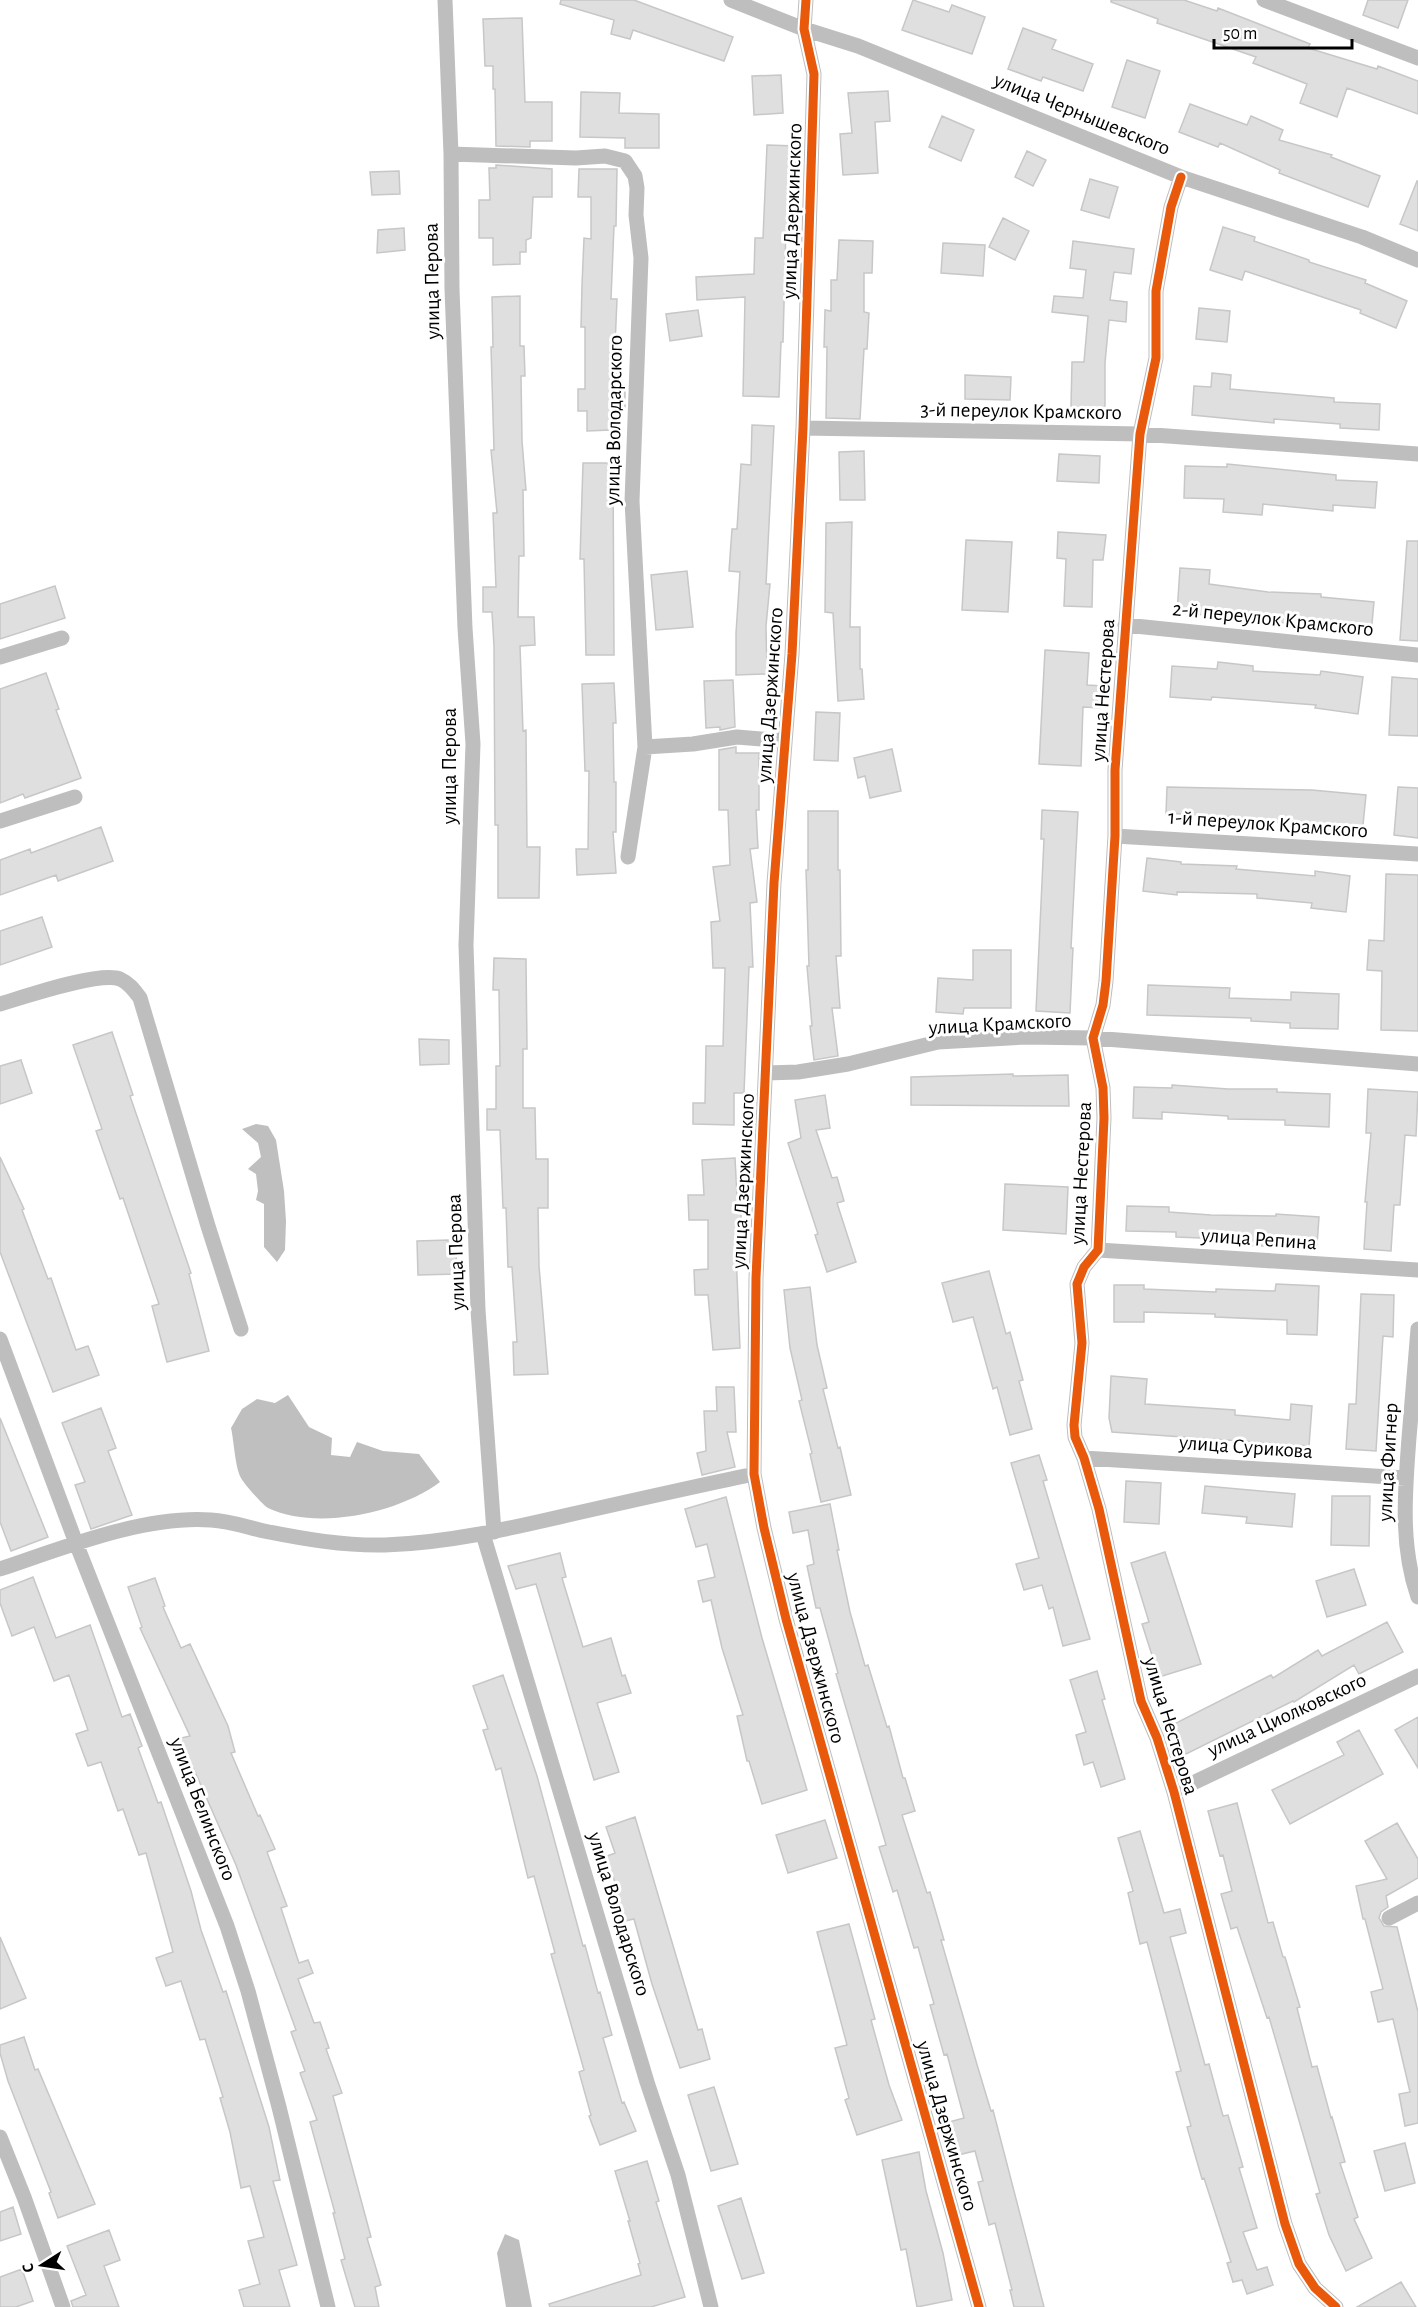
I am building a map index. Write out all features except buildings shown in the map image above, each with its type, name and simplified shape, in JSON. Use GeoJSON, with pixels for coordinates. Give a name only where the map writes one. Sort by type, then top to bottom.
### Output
{"type":"FeatureCollection","features":[{"type":"Feature","properties":{"kind":"street","name":"улица Перова"},"geometry":{"type":"LineString","coordinates":[[445,0],[451,154],[452,289],[465,628],[473,744],[466,956],[488,1533]]}},
{"type":"Feature","properties":{"kind":"street","name":"улица Чернышевского"},"geometry":{"type":"LineString","coordinates":[[731,0],[804,29],[858,46],[1181,177],[1362,237],[1418,260]]}},
{"type":"Feature","properties":{"kind":"street","name":"улица Дзержинского"},"geometry":{"type":"LineString","coordinates":[[806,0],[804,29],[814,74],[803,428],[785,741],[774,883],[756,1278],[754,1474],[764,1528],[786,1619],[979,2307]]}},
{"type":"Feature","properties":{"kind":"street"},"geometry":{"type":"LineString","coordinates":[[1264,0],[1418,58]]}},
{"type":"Feature","properties":{"kind":"street","name":"улица Володарского"},"geometry":{"type":"LineString","coordinates":[[451,154],[576,158],[605,156],[625,161],[635,176],[641,258],[632,501],[645,747],[636,791],[628,857]]}},
{"type":"Feature","properties":{"kind":"street","name":"улица Нестерова"},"geometry":{"type":"LineString","coordinates":[[1181,177],[1171,207],[1156,291],[1156,358],[1140,434],[1115,770],[1115,836],[1106,981],[1103,1005],[1094,1038],[1103,1088],[1104,1118],[1098,1250],[1084,1268],[1077,1284],[1082,1342],[1074,1425],[1075,1437],[1084,1458],[1099,1509],[1141,1701],[1157,1738],[1174,1792],[1285,2224],[1299,2264],[1315,2288],[1336,2307]]}},
{"type":"Feature","properties":{"kind":"street","name":"3-й переулок Крамского"},"geometry":{"type":"LineString","coordinates":[[803,428],[1140,434],[1418,454]]}},
{"type":"Feature","properties":{"kind":"street","name":"2-й переулок Крамского"},"geometry":{"type":"LineString","coordinates":[[1125,625],[1418,655]]}},
{"type":"Feature","properties":{"kind":"street"},"geometry":{"type":"LineString","coordinates":[[0,657],[62,638]]}},
{"type":"Feature","properties":{"kind":"street"},"geometry":{"type":"LineString","coordinates":[[645,747],[693,744],[737,737],[785,741]]}},
{"type":"Feature","properties":{"kind":"street"},"geometry":{"type":"LineString","coordinates":[[0,821],[75,797]]}},
{"type":"Feature","properties":{"kind":"street","name":"1-й переулок Крамского"},"geometry":{"type":"LineString","coordinates":[[1115,836],[1418,854]]}},
{"type":"Feature","properties":{"kind":"street"},"geometry":{"type":"LineString","coordinates":[[0,1004],[107,976],[119,979],[131,987],[140,998],[207,1226],[241,1329]]}},
{"type":"Feature","properties":{"kind":"street","name":"улица Крамского"},"geometry":{"type":"LineString","coordinates":[[766,1073],[798,1072],[848,1064],[938,1042],[1026,1037],[1094,1038],[1418,1064]]}},
{"type":"Feature","properties":{"kind":"street","name":"улица Репина"},"geometry":{"type":"LineString","coordinates":[[1098,1250],[1418,1270]]}},
{"type":"Feature","properties":{"kind":"street","name":"улица Фигнер"},"geometry":{"type":"LineString","coordinates":[[1418,1329],[1413,1454],[1406,1478],[1407,1550],[1410,1575],[1418,1597]]}},
{"type":"Feature","properties":{"kind":"street","name":"улица Белинского"},"geometry":{"type":"LineString","coordinates":[[0,1339],[76,1543],[227,1926],[248,1991],[279,2107],[328,2307]]}},
{"type":"Feature","properties":{"kind":"street","name":"улица Сурикова"},"geometry":{"type":"LineString","coordinates":[[1084,1458],[1406,1478]]}},
{"type":"Feature","properties":{"kind":"street"},"geometry":{"type":"LineString","coordinates":[[0,1569],[76,1543],[154,1525],[209,1520],[237,1523],[285,1535],[345,1544],[396,1544],[488,1533],[754,1474]]}},
{"type":"Feature","properties":{"kind":"street","name":"улица Володарского"},"geometry":{"type":"LineString","coordinates":[[488,1533],[647,2082],[678,2175],[711,2307]]}},
{"type":"Feature","properties":{"kind":"street","name":"улица Циолковского"},"geometry":{"type":"LineString","coordinates":[[1174,1792],[1418,1676]]}},
{"type":"Feature","properties":{"kind":"street"},"geometry":{"type":"LineString","coordinates":[[1389,1918],[1418,1903]]}},
{"type":"Feature","properties":{"kind":"street"},"geometry":{"type":"LineString","coordinates":[[0,2137],[63,2307]]}},
{"type":"Feature","properties":{"kind":"shaded area"},"geometry":{"type":"Polygon","coordinates":[[[256,1124],[268,1126],[276,1140],[284,1191],[285,1250],[277,1262],[264,1247],[264,1204],[256,1200],[258,1191],[256,1174],[248,1169],[261,1157],[258,1143],[242,1129],[256,1124]]]}},
{"type":"Feature","properties":{"kind":"shaded area"},"geometry":{"type":"Polygon","coordinates":[[[288,1395],[309,1427],[332,1438],[331,1455],[350,1457],[357,1442],[383,1451],[419,1454],[440,1482],[403,1502],[357,1515],[310,1518],[288,1515],[268,1508],[241,1478],[231,1428],[242,1409],[257,1399],[275,1403],[288,1395]]]}},
{"type":"Feature","properties":{"kind":"shaded area"},"geometry":{"type":"Polygon","coordinates":[[[505,2234],[519,2240],[532,2307],[506,2307],[497,2253],[505,2234]]]}},
{"type":"Feature","properties":{"kind":"cycle path"},"geometry":{"type":"LineString","coordinates":[[806,0],[804,29],[814,74],[803,428],[792,654],[774,883],[756,1278],[754,1474],[764,1528],[786,1619],[979,2307]]}},
{"type":"Feature","properties":{"kind":"cycle path"},"geometry":{"type":"LineString","coordinates":[[1181,177],[1171,207],[1156,291],[1156,358],[1140,434],[1115,770],[1115,836],[1106,981],[1103,1005],[1093,1038],[1103,1088],[1104,1118],[1098,1250],[1084,1267],[1077,1284],[1082,1343],[1074,1425],[1075,1437],[1084,1458],[1099,1509],[1141,1701],[1157,1738],[1174,1792],[1285,2224],[1299,2264],[1315,2288],[1336,2307]]}}]}
